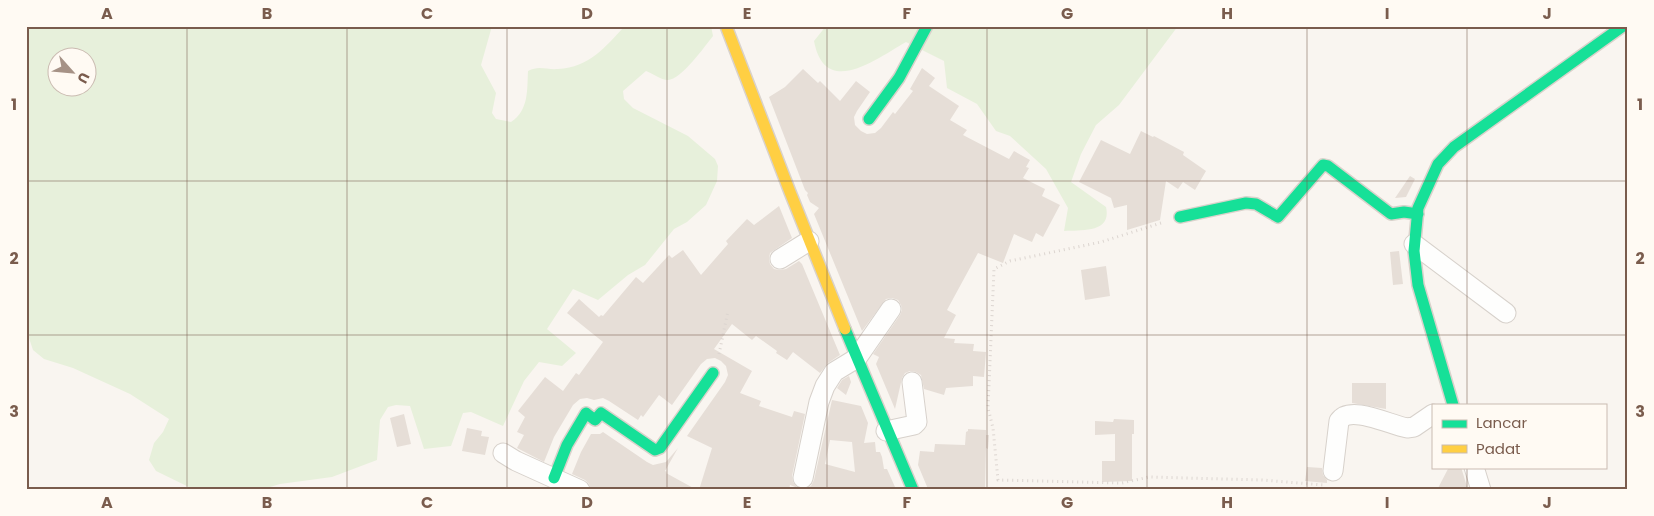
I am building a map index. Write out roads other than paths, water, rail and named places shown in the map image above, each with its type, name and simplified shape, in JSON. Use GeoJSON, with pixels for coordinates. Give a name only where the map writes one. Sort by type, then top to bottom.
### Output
{"type":"FeatureCollection","features":[{"type":"Feature","properties":{"kind":"street"},"geometry":{"type":"LineString","coordinates":[[726,26],[833,304],[913,490]]}},
{"type":"Feature","properties":{"kind":"street"},"geometry":{"type":"LineString","coordinates":[[869,118],[899,78],[927,26]]}},
{"type":"Feature","properties":{"kind":"street"},"geometry":{"type":"LineString","coordinates":[[1453,404],[1418,285],[1414,244],[1418,208],[1438,164],[1454,147],[1623,26]]}},
{"type":"Feature","properties":{"kind":"street"},"geometry":{"type":"LineString","coordinates":[[1180,217],[1246,203],[1256,204],[1278,217],[1322,165],[1328,166],[1391,214],[1404,212],[1418,214]]}},
{"type":"Feature","properties":{"kind":"street"},"geometry":{"type":"LineString","coordinates":[[780,260],[809,241]]}},
{"type":"Feature","properties":{"kind":"street"},"geometry":{"type":"LineString","coordinates":[[1414,244],[1506,313]]}},
{"type":"Feature","properties":{"kind":"street"},"geometry":{"type":"LineString","coordinates":[[803,478],[819,402],[825,386],[834,372],[857,358],[890,309]]}},
{"type":"Feature","properties":{"kind":"street"},"geometry":{"type":"LineString","coordinates":[[554,478],[567,445],[586,413],[595,420],[601,413],[654,450],[657,450],[713,373]]}},
{"type":"Feature","properties":{"kind":"street"},"geometry":{"type":"LineString","coordinates":[[886,431],[914,425],[917,422],[912,382]]}},
{"type":"Feature","properties":{"kind":"street"},"geometry":{"type":"LineString","coordinates":[[1333,471],[1339,421],[1342,416],[1357,414],[1407,428],[1414,427],[1432,415]]}},
{"type":"Feature","properties":{"kind":"street"},"geometry":{"type":"LineString","coordinates":[[503,453],[516,461],[580,490]]}},
{"type":"Feature","properties":{"kind":"street"},"geometry":{"type":"LineString","coordinates":[[1474,468],[1481,490]]}}]}
